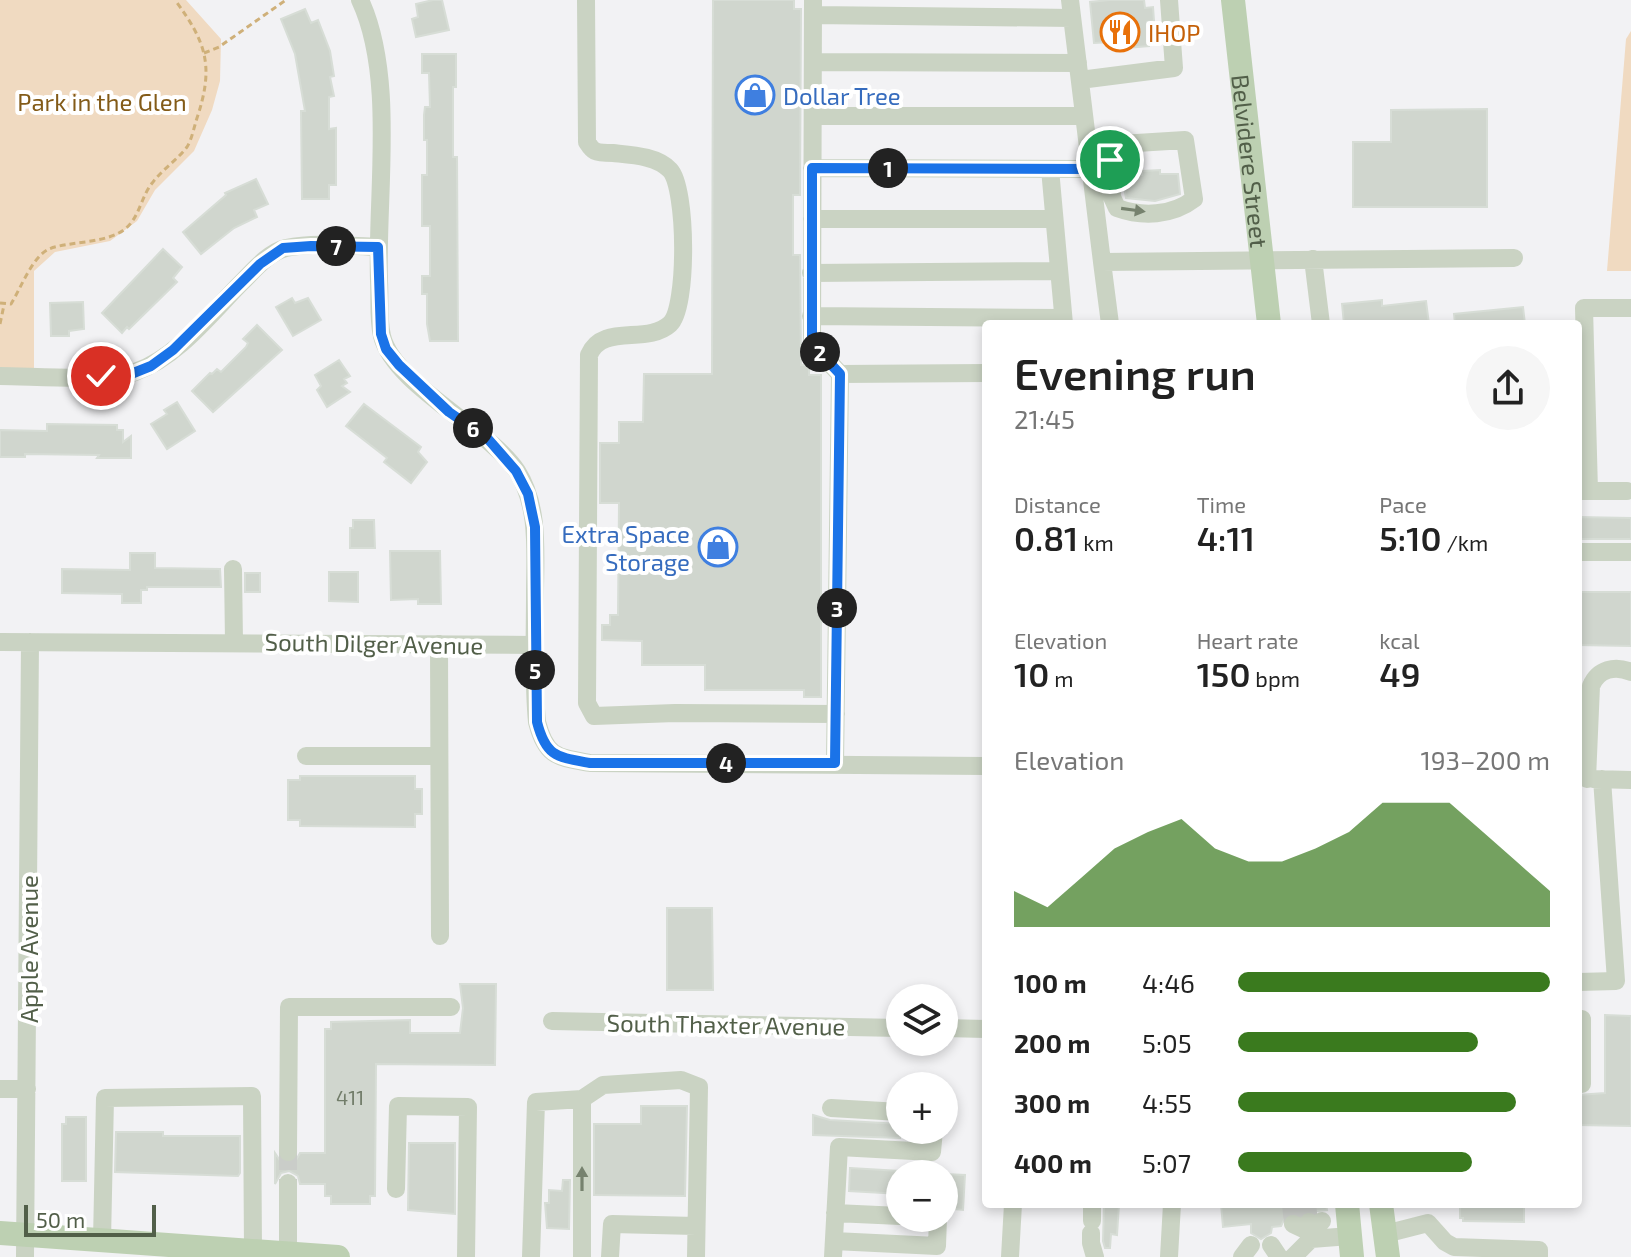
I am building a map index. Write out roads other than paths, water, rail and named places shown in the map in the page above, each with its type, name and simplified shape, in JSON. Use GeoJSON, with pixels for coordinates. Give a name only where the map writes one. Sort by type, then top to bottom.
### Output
{"type":"FeatureCollection","features":[{"type":"Feature","properties":{"kind":"main road","name":"Belvidere Street"},"geometry":{"type":"LineString","coordinates":[[1233,0],[1269,320]]}},
{"type":"Feature","properties":{"kind":"main road"},"geometry":{"type":"LineString","coordinates":[[1347,1208],[1351,1246]]}},
{"type":"Feature","properties":{"kind":"main road"},"geometry":{"type":"LineString","coordinates":[[1381,1208],[1386,1245]]}},
{"type":"Feature","properties":{"kind":"main road"},"geometry":{"type":"LineString","coordinates":[[0,1233],[26,1246],[102,1240],[237,1253],[338,1257]]}},
{"type":"Feature","properties":{"kind":"street"},"geometry":{"type":"LineString","coordinates":[[360,0],[377,54],[380,83],[378,247],[381,334],[386,349],[399,365],[449,412],[488,439],[516,471],[528,494],[535,527],[537,722],[542,741],[551,753],[590,763],[982,766]]}},
{"type":"Feature","properties":{"kind":"street"},"geometry":{"type":"LineString","coordinates":[[586,0],[587,142],[595,151],[660,162],[672,172],[681,197],[681,300],[675,318],[657,332],[602,339],[593,344],[589,355],[587,703],[594,716],[836,714]]}},
{"type":"Feature","properties":{"kind":"street"},"geometry":{"type":"LineString","coordinates":[[813,62],[1079,72],[1174,68],[1169,0]]}},
{"type":"Feature","properties":{"kind":"street"},"geometry":{"type":"LineString","coordinates":[[835,763],[840,374],[812,344],[813,8],[1071,9],[1109,320]]}},
{"type":"Feature","properties":{"kind":"street"},"geometry":{"type":"LineString","coordinates":[[813,116],[1084,116]]}},
{"type":"Feature","properties":{"kind":"street"},"geometry":{"type":"LineString","coordinates":[[1088,146],[1185,140],[1194,199],[1182,208],[1169,212],[1130,212],[1117,208],[1112,197],[1110,145]]}},
{"type":"Feature","properties":{"kind":"street"},"geometry":{"type":"LineString","coordinates":[[812,168],[1091,169]]}},
{"type":"Feature","properties":{"kind":"street"},"geometry":{"type":"LineString","coordinates":[[1050,169],[1064,320]]}},
{"type":"Feature","properties":{"kind":"street"},"geometry":{"type":"LineString","coordinates":[[812,219],[1054,219]]}},
{"type":"Feature","properties":{"kind":"street"},"geometry":{"type":"LineString","coordinates":[[0,376],[131,374],[151,366],[173,350],[260,264],[283,248],[378,247]]}},
{"type":"Feature","properties":{"kind":"street"},"geometry":{"type":"LineString","coordinates":[[1102,262],[1514,258]]}},
{"type":"Feature","properties":{"kind":"street"},"geometry":{"type":"LineString","coordinates":[[1313,259],[1321,320]]}},
{"type":"Feature","properties":{"kind":"street"},"geometry":{"type":"LineString","coordinates":[[811,273],[1058,271]]}},
{"type":"Feature","properties":{"kind":"street"},"geometry":{"type":"LineString","coordinates":[[1627,491],[1584,491],[1582,356],[1584,308],[1631,308]]}},
{"type":"Feature","properties":{"kind":"street"},"geometry":{"type":"LineString","coordinates":[[811,316],[1013,320]]}},
{"type":"Feature","properties":{"kind":"street"},"geometry":{"type":"LineString","coordinates":[[840,374],[982,373]]}},
{"type":"Feature","properties":{"kind":"street"},"geometry":{"type":"LineString","coordinates":[[1582,552],[1631,552]]}},
{"type":"Feature","properties":{"kind":"street"},"geometry":{"type":"LineString","coordinates":[[233,569],[234,642]]}},
{"type":"Feature","properties":{"kind":"street","name":"South Dilger Avenue"},"geometry":{"type":"LineString","coordinates":[[0,642],[535,645]]}},
{"type":"Feature","properties":{"kind":"street","name":"Apple Avenue"},"geometry":{"type":"LineString","coordinates":[[26,1246],[30,642]]}},
{"type":"Feature","properties":{"kind":"street"},"geometry":{"type":"LineString","coordinates":[[439,644],[440,936]]}},
{"type":"Feature","properties":{"kind":"street"},"geometry":{"type":"LineString","coordinates":[[1582,982],[1616,981],[1589,779],[1591,686],[1594,678],[1606,670],[1618,668],[1631,672]]}},
{"type":"Feature","properties":{"kind":"street"},"geometry":{"type":"LineString","coordinates":[[306,756],[439,756]]}},
{"type":"Feature","properties":{"kind":"street"},"geometry":{"type":"LineString","coordinates":[[1589,779],[1631,780]]}},
{"type":"Feature","properties":{"kind":"street"},"geometry":{"type":"LineString","coordinates":[[288,1152],[289,1007],[451,1007]]}},
{"type":"Feature","properties":{"kind":"street"},"geometry":{"type":"LineString","coordinates":[[1582,1019],[1582,1084]]}},
{"type":"Feature","properties":{"kind":"street","name":"South Thaxter Avenue"},"geometry":{"type":"LineString","coordinates":[[552,1021],[886,1028]]}},
{"type":"Feature","properties":{"kind":"street"},"geometry":{"type":"LineString","coordinates":[[958,1028],[982,1029]]}},
{"type":"Feature","properties":{"kind":"street"},"geometry":{"type":"LineString","coordinates":[[531,1257],[536,1102],[582,1099],[603,1085],[681,1080],[699,1087],[696,1257]]}},
{"type":"Feature","properties":{"kind":"street"},"geometry":{"type":"LineString","coordinates":[[0,1089],[27,1089]]}},
{"type":"Feature","properties":{"kind":"street"},"geometry":{"type":"LineString","coordinates":[[102,1240],[105,1098],[252,1096],[237,1253]]}},
{"type":"Feature","properties":{"kind":"street"},"geometry":{"type":"LineString","coordinates":[[582,1099],[582,1257]]}},
{"type":"Feature","properties":{"kind":"street"},"geometry":{"type":"LineString","coordinates":[[396,1189],[398,1106],[468,1107],[466,1257]]}},
{"type":"Feature","properties":{"kind":"street"},"geometry":{"type":"LineString","coordinates":[[831,1108],[886,1111]]}},
{"type":"Feature","properties":{"kind":"street"},"geometry":{"type":"LineString","coordinates":[[933,1144],[932,1152],[839,1147],[834,1249],[937,1246],[938,1232]]}},
{"type":"Feature","properties":{"kind":"street"},"geometry":{"type":"LineString","coordinates":[[288,1183],[288,1254]]}},
{"type":"Feature","properties":{"kind":"street"},"geometry":{"type":"LineString","coordinates":[[1010,1257],[1013,1208]]}},
{"type":"Feature","properties":{"kind":"street"},"geometry":{"type":"LineString","coordinates":[[1169,1257],[1172,1208]]}},
{"type":"Feature","properties":{"kind":"street"},"geometry":{"type":"LineString","coordinates":[[835,1213],[886,1215]]}},
{"type":"Feature","properties":{"kind":"street"},"geometry":{"type":"LineString","coordinates":[[1386,1245],[1427,1213],[1445,1242],[1454,1247],[1539,1254]]}},
{"type":"Feature","properties":{"kind":"street"},"geometry":{"type":"LineString","coordinates":[[1092,1219],[1091,1243],[1095,1257]]}},
{"type":"Feature","properties":{"kind":"street"},"geometry":{"type":"LineString","coordinates":[[610,1257],[612,1224],[696,1226]]}},
{"type":"Feature","properties":{"kind":"street"},"geometry":{"type":"LineString","coordinates":[[1293,1257],[1309,1228],[1351,1246]]}},
{"type":"Feature","properties":{"kind":"tunnel"},"geometry":{"type":"LineString","coordinates":[[288,1152],[288,1183]]}},
{"type":"Feature","properties":{"kind":"tunnel"},"geometry":{"type":"LineString","coordinates":[[1291,1208],[1293,1224]]}},
{"type":"Feature","properties":{"kind":"tunnel"},"geometry":{"type":"LineString","coordinates":[[1307,1208],[1309,1222]]}},
{"type":"Feature","properties":{"kind":"place","name":"IHOP"},"geometry":{"type":"Point","coordinates":[1120,32]}},
{"type":"Feature","properties":{"kind":"place","name":"Dollar Tree"},"geometry":{"type":"Point","coordinates":[755,95]}},
{"type":"Feature","properties":{"kind":"place","name":"Extra Space Storage"},"geometry":{"type":"Point","coordinates":[718,547]}},
{"type":"Feature","properties":{"kind":"park label","name":"Park in the Glen"},"geometry":{"type":"Point","coordinates":[102,101]}}]}
